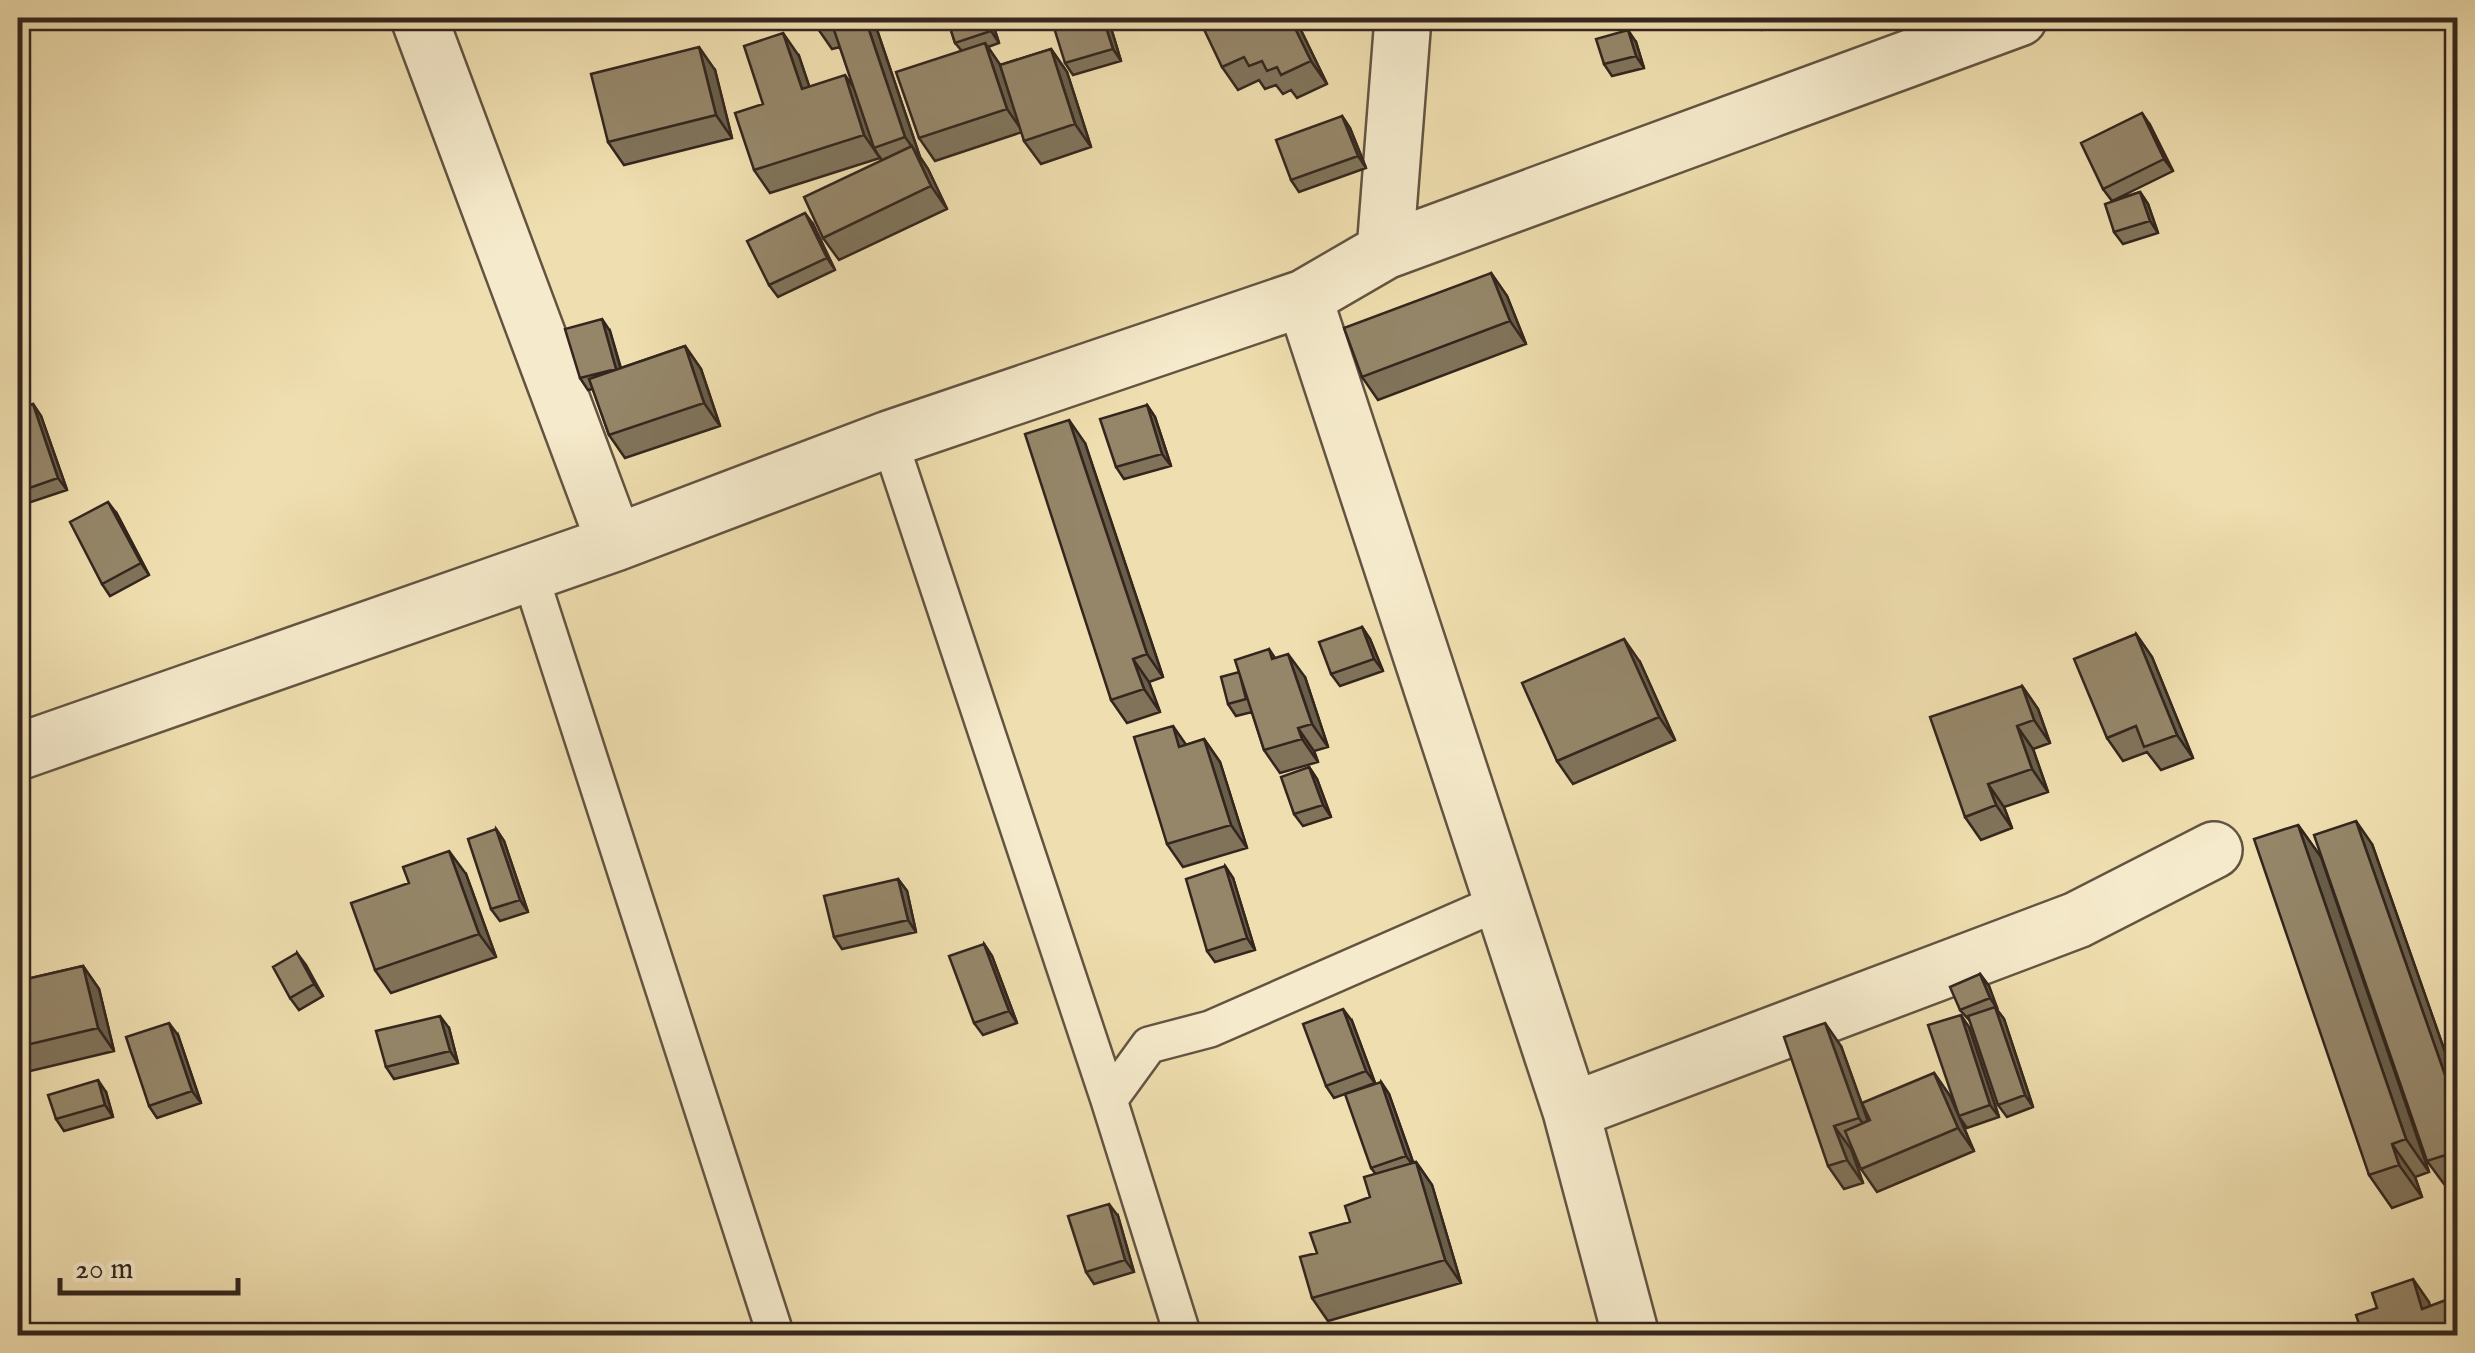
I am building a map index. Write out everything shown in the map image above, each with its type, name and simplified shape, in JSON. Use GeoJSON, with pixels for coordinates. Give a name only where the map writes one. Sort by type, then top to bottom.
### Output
{"type":"FeatureCollection","features":[{"type":"Feature","properties":{"kind":"street"},"geometry":{"type":"LineString","coordinates":[[418,18],[614,543]]}},
{"type":"Feature","properties":{"kind":"street"},"geometry":{"type":"LineString","coordinates":[[1385,251],[1403,18]]}},
{"type":"Feature","properties":{"kind":"street"},"geometry":{"type":"LineString","coordinates":[[18,752],[614,543],[889,439],[1304,298],[1385,251],[2019,18]]}},
{"type":"Feature","properties":{"kind":"street"},"geometry":{"type":"LineString","coordinates":[[1304,298],[1571,1111],[1631,1336]]}},
{"type":"Feature","properties":{"kind":"street"},"geometry":{"type":"LineString","coordinates":[[1571,1111],[2078,920],[2214,850]]}},
{"type":"Feature","properties":{"kind":"lane"},"geometry":{"type":"LineString","coordinates":[[889,439],[1109,1100],[1183,1336]]}},
{"type":"Feature","properties":{"kind":"lane"},"geometry":{"type":"LineString","coordinates":[[529,572],[776,1336]]}},
{"type":"Feature","properties":{"kind":"lane"},"geometry":{"type":"LineString","coordinates":[[1109,1100],[1149,1045],[1210,1029],[1502,901]]}},
{"type":"Feature","properties":{"kind":"building"},"geometry":{"type":"Polygon","coordinates":[[[813,18],[865,18],[905,137],[874,148],[831,21],[816,26],[813,18]]]}},
{"type":"Feature","properties":{"kind":"building"},"geometry":{"type":"Polygon","coordinates":[[[947,18],[986,18],[991,31],[955,43],[947,18]]]}},
{"type":"Feature","properties":{"kind":"building"},"geometry":{"type":"Polygon","coordinates":[[[1051,18],[1103,18],[1113,49],[1065,63],[1051,18]]]}},
{"type":"Feature","properties":{"kind":"building"},"geometry":{"type":"Polygon","coordinates":[[[1290,18],[1311,61],[1281,75],[1277,67],[1267,71],[1262,61],[1249,66],[1244,57],[1222,67],[1200,21],[1290,18]]]}},
{"type":"Feature","properties":{"kind":"building"},"geometry":{"type":"Polygon","coordinates":[[[1628,30],[1636,56],[1604,64],[1596,39],[1628,30]]]}},
{"type":"Feature","properties":{"kind":"building"},"geometry":{"type":"Polygon","coordinates":[[[783,33],[802,89],[845,75],[864,135],[754,170],[735,113],[763,104],[744,46],[783,33]]]}},
{"type":"Feature","properties":{"kind":"building"},"geometry":{"type":"Polygon","coordinates":[[[985,43],[1007,109],[919,138],[896,72],[985,43]]]}},
{"type":"Feature","properties":{"kind":"building"},"geometry":{"type":"Polygon","coordinates":[[[699,47],[716,115],[608,142],[591,74],[699,47]]]}},
{"type":"Feature","properties":{"kind":"building"},"geometry":{"type":"Polygon","coordinates":[[[1051,49],[1075,124],[1024,141],[1000,65],[1051,49]]]}},
{"type":"Feature","properties":{"kind":"building"},"geometry":{"type":"Polygon","coordinates":[[[2142,113],[2164,159],[2103,189],[2081,143],[2142,113]]]}},
{"type":"Feature","properties":{"kind":"building"},"geometry":{"type":"Polygon","coordinates":[[[1342,116],[1358,156],[1291,180],[1276,140],[1342,116]]]}},
{"type":"Feature","properties":{"kind":"building"},"geometry":{"type":"Polygon","coordinates":[[[912,146],[931,186],[823,238],[804,197],[912,146]]]}},
{"type":"Feature","properties":{"kind":"building"},"geometry":{"type":"Polygon","coordinates":[[[2140,192],[2150,221],[2114,232],[2105,204],[2140,192]]]}},
{"type":"Feature","properties":{"kind":"building"},"geometry":{"type":"Polygon","coordinates":[[[805,213],[827,258],[769,285],[747,241],[805,213]]]}},
{"type":"Feature","properties":{"kind":"building"},"geometry":{"type":"Polygon","coordinates":[[[1491,273],[1510,321],[1362,377],[1344,328],[1491,273]]]}},
{"type":"Feature","properties":{"kind":"building"},"geometry":{"type":"Polygon","coordinates":[[[602,319],[616,369],[580,378],[565,329],[602,319]]]}},
{"type":"Feature","properties":{"kind":"building"},"geometry":{"type":"Polygon","coordinates":[[[685,346],[704,403],[609,435],[589,379],[685,346]]]}},
{"type":"Feature","properties":{"kind":"building"},"geometry":{"type":"Polygon","coordinates":[[[33,404],[58,478],[18,492],[18,409],[33,404]]]}},
{"type":"Feature","properties":{"kind":"building"},"geometry":{"type":"Polygon","coordinates":[[[1147,405],[1162,454],[1116,467],[1100,419],[1147,405]]]}},
{"type":"Feature","properties":{"kind":"building"},"geometry":{"type":"Polygon","coordinates":[[[1069,420],[1147,654],[1133,659],[1144,689],[1111,700],[1025,434],[1069,420]]]}},
{"type":"Feature","properties":{"kind":"building"},"geometry":{"type":"Polygon","coordinates":[[[108,502],[141,563],[102,584],[70,522],[108,502]]]}},
{"type":"Feature","properties":{"kind":"building"},"geometry":{"type":"Polygon","coordinates":[[[1362,627],[1374,659],[1331,674],[1319,642],[1362,627]]]}},
{"type":"Feature","properties":{"kind":"building"},"geometry":{"type":"Polygon","coordinates":[[[2136,634],[2177,735],[2144,747],[2136,726],[2107,738],[2074,659],[2136,634]]]}},
{"type":"Feature","properties":{"kind":"building"},"geometry":{"type":"Polygon","coordinates":[[[1624,639],[1659,717],[1557,761],[1522,683],[1624,639]]]}},
{"type":"Feature","properties":{"kind":"building"},"geometry":{"type":"Polygon","coordinates":[[[1269,649],[1272,659],[1288,654],[1312,724],[1298,728],[1302,739],[1264,750],[1235,660],[1269,649]]]}},
{"type":"Feature","properties":{"kind":"building"},"geometry":{"type":"Polygon","coordinates":[[[1239,672],[1246,699],[1228,704],[1221,677],[1239,672]]]}},
{"type":"Feature","properties":{"kind":"building"},"geometry":{"type":"Polygon","coordinates":[[[2022,686],[2034,720],[2017,726],[2032,769],[1988,784],[1996,805],[1965,817],[1930,717],[2022,686]]]}},
{"type":"Feature","properties":{"kind":"building"},"geometry":{"type":"Polygon","coordinates":[[[1173,726],[1179,747],[1204,739],[1231,825],[1167,844],[1134,737],[1173,726]]]}},
{"type":"Feature","properties":{"kind":"building"},"geometry":{"type":"Polygon","coordinates":[[[1309,767],[1323,805],[1294,814],[1281,777],[1309,767]]]}},
{"type":"Feature","properties":{"kind":"building"},"geometry":{"type":"Polygon","coordinates":[[[2356,821],[2458,1112],[2458,1151],[2427,1161],[2314,835],[2356,821]]]}},
{"type":"Feature","properties":{"kind":"building"},"geometry":{"type":"Polygon","coordinates":[[[2298,825],[2406,1139],[2392,1144],[2399,1165],[2369,1175],[2254,839],[2298,825]]]}},
{"type":"Feature","properties":{"kind":"building"},"geometry":{"type":"Polygon","coordinates":[[[496,829],[520,900],[491,909],[468,839],[496,829]]]}},
{"type":"Feature","properties":{"kind":"building"},"geometry":{"type":"Polygon","coordinates":[[[449,851],[479,934],[375,970],[351,903],[409,883],[403,867],[449,851]]]}},
{"type":"Feature","properties":{"kind":"building"},"geometry":{"type":"Polygon","coordinates":[[[1225,866],[1247,938],[1207,951],[1186,879],[1225,866]]]}},
{"type":"Feature","properties":{"kind":"building"},"geometry":{"type":"Polygon","coordinates":[[[898,879],[908,920],[834,937],[824,896],[898,879]]]}},
{"type":"Feature","properties":{"kind":"building"},"geometry":{"type":"Polygon","coordinates":[[[984,944],[1009,1011],[974,1023],[949,956],[984,944]]]}},
{"type":"Feature","properties":{"kind":"building"},"geometry":{"type":"Polygon","coordinates":[[[297,953],[314,984],[290,998],[273,967],[297,953]]]}},
{"type":"Feature","properties":{"kind":"building"},"geometry":{"type":"Polygon","coordinates":[[[83,966],[98,1028],[18,1047],[18,981],[83,966]]]}},
{"type":"Feature","properties":{"kind":"building"},"geometry":{"type":"Polygon","coordinates":[[[1980,974],[1990,998],[1960,1010],[1950,987],[1980,974]]]}},
{"type":"Feature","properties":{"kind":"building"},"geometry":{"type":"Polygon","coordinates":[[[1995,1007],[2025,1095],[1998,1105],[1968,1016],[1995,1007]]]}},
{"type":"Feature","properties":{"kind":"building"},"geometry":{"type":"Polygon","coordinates":[[[1343,1009],[1366,1071],[1326,1086],[1303,1024],[1343,1009]]]}},
{"type":"Feature","properties":{"kind":"building"},"geometry":{"type":"Polygon","coordinates":[[[1961,1015],[1990,1105],[1959,1116],[1928,1025],[1961,1015]]]}},
{"type":"Feature","properties":{"kind":"building"},"geometry":{"type":"Polygon","coordinates":[[[440,1016],[450,1051],[386,1067],[376,1031],[440,1016]]]}},
{"type":"Feature","properties":{"kind":"building"},"geometry":{"type":"Polygon","coordinates":[[[169,1023],[192,1091],[149,1106],[126,1037],[169,1023]]]}},
{"type":"Feature","properties":{"kind":"building"},"geometry":{"type":"Polygon","coordinates":[[[1825,1023],[1859,1118],[1834,1126],[1847,1160],[1828,1166],[1784,1037],[1825,1023]]]}},
{"type":"Feature","properties":{"kind":"building"},"geometry":{"type":"Polygon","coordinates":[[[1934,1073],[1958,1128],[1861,1169],[1845,1131],[1870,1120],[1862,1103],[1934,1073]]]}},
{"type":"Feature","properties":{"kind":"building"},"geometry":{"type":"Polygon","coordinates":[[[98,1080],[105,1105],[56,1119],[48,1095],[98,1080]]]}},
{"type":"Feature","properties":{"kind":"building"},"geometry":{"type":"Polygon","coordinates":[[[1381,1082],[1406,1156],[1371,1168],[1345,1094],[1381,1082]]]}},
{"type":"Feature","properties":{"kind":"building"},"geometry":{"type":"Polygon","coordinates":[[[1416,1162],[1445,1260],[1312,1298],[1300,1257],[1317,1253],[1310,1233],[1350,1222],[1345,1206],[1370,1197],[1364,1177],[1416,1162]]]}},
{"type":"Feature","properties":{"kind":"building"},"geometry":{"type":"Polygon","coordinates":[[[1109,1204],[1125,1260],[1086,1272],[1068,1216],[1109,1204]]]}},
{"type":"Feature","properties":{"kind":"building"},"geometry":{"type":"Polygon","coordinates":[[[2413,1279],[2422,1309],[2446,1300],[2458,1336],[2363,1336],[2356,1315],[2377,1308],[2372,1293],[2413,1279]]]}}]}
